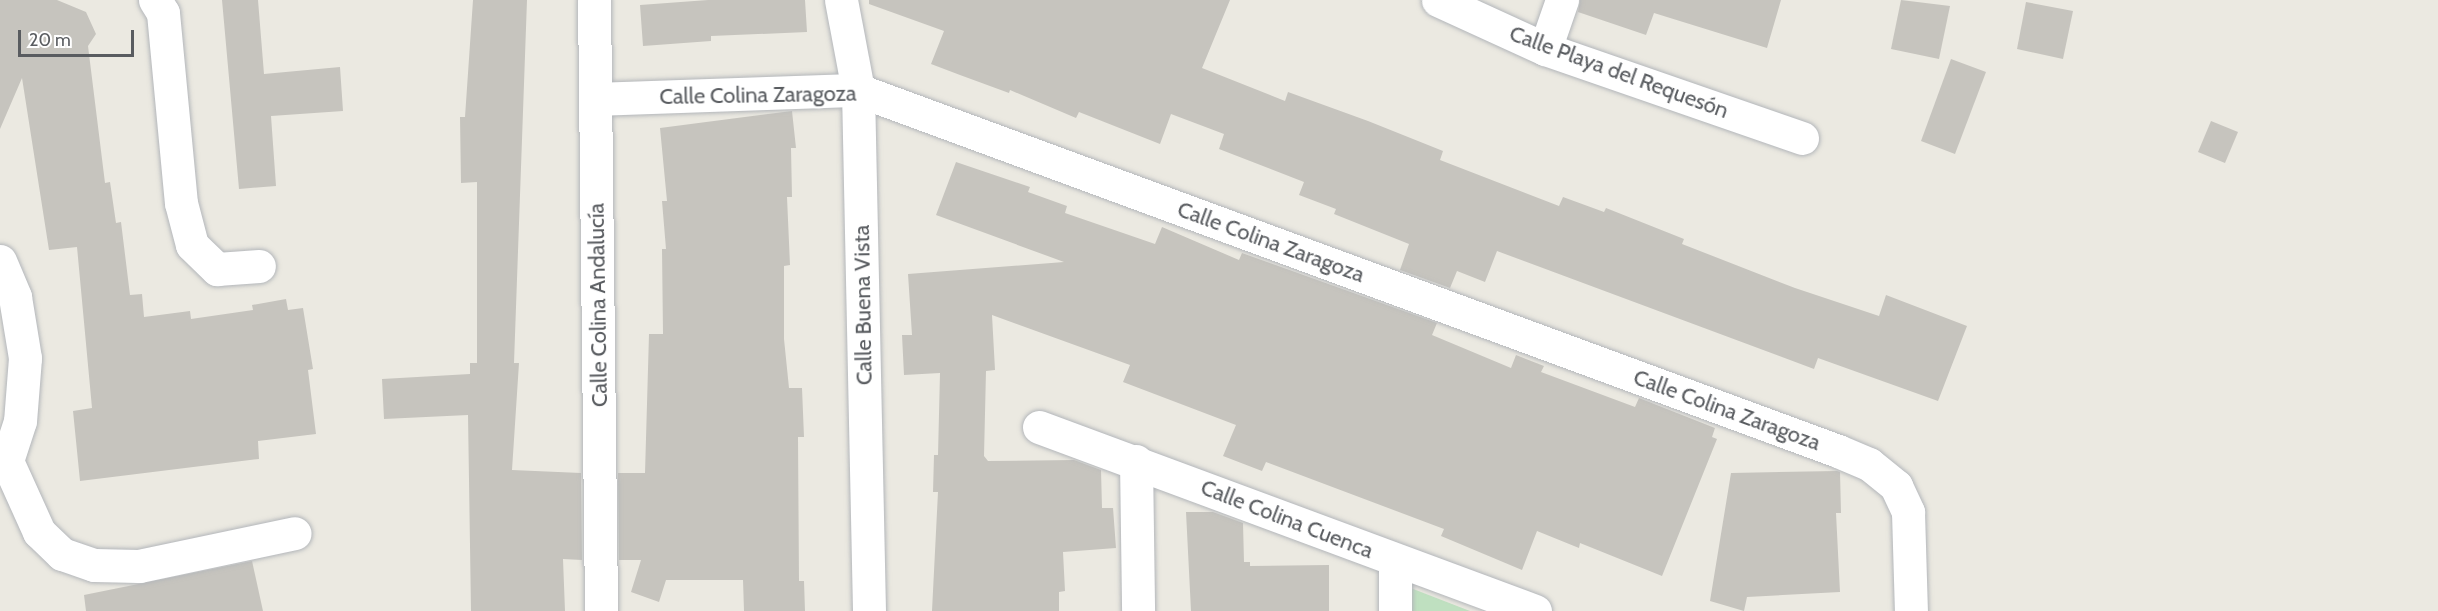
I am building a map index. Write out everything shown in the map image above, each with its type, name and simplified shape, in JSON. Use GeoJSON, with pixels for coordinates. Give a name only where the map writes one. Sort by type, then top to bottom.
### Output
{"type":"FeatureCollection","features":[{"type":"Feature","properties":{"kind":"street"},"geometry":{"type":"LineString","coordinates":[[154,0],[163,13],[181,203],[192,245],[218,268],[259,266]]}},
{"type":"Feature","properties":{"kind":"street","name":"Calle Colina Andalucía"},"geometry":{"type":"LineString","coordinates":[[594,0],[601,611]]}},
{"type":"Feature","properties":{"kind":"street","name":"Calle Buena Vista"},"geometry":{"type":"LineString","coordinates":[[841,0],[858,90],[868,611]]}},
{"type":"Feature","properties":{"kind":"street","name":"Calle Playa del Requesón"},"geometry":{"type":"LineString","coordinates":[[1438,0],[1545,49],[1802,138]]}},
{"type":"Feature","properties":{"kind":"street"},"geometry":{"type":"LineString","coordinates":[[1545,49],[1562,0]]}},
{"type":"Feature","properties":{"kind":"street","name":"Calle Colina Zaragoza"},"geometry":{"type":"LineString","coordinates":[[596,99],[858,90],[1838,451],[1869,464],[1896,486],[1908,512],[1911,611]]}},
{"type":"Feature","properties":{"kind":"street"},"geometry":{"type":"LineString","coordinates":[[0,261],[15,297],[25,358],[20,421],[4,458],[39,532],[62,554],[94,565],[139,566],[295,533]]}},
{"type":"Feature","properties":{"kind":"street","name":"Calle Colina Cuenca"},"geometry":{"type":"LineString","coordinates":[[1039,427],[1136,461],[1535,611]]}},
{"type":"Feature","properties":{"kind":"street"},"geometry":{"type":"LineString","coordinates":[[1136,461],[1138,611]]}},
{"type":"Feature","properties":{"kind":"street"},"geometry":{"type":"LineString","coordinates":[[1395,560],[1395,611]]}},
{"type":"Feature","properties":{"kind":"green space"},"geometry":{"type":"Polygon","coordinates":[[[1408,587],[1470,611],[1409,611],[1408,587]]]}},
{"type":"Feature","properties":{"kind":"building"},"geometry":{"type":"Polygon","coordinates":[[[0,0],[57,0],[86,12],[96,34],[88,46],[105,183],[110,182],[116,223],[121,222],[130,295],[142,294],[144,317],[190,311],[191,319],[253,310],[252,305],[286,299],[288,310],[303,308],[313,369],[308,370],[316,434],[258,441],[259,459],[80,481],[73,411],[92,408],[77,247],[49,250],[22,78],[0,129],[0,0]]]}},
{"type":"Feature","properties":{"kind":"building"},"geometry":{"type":"Polygon","coordinates":[[[222,0],[258,0],[264,74],[340,67],[343,111],[271,116],[276,186],[239,189],[222,0]]]}},
{"type":"Feature","properties":{"kind":"building"},"geometry":{"type":"Polygon","coordinates":[[[473,0],[527,0],[514,363],[519,363],[512,470],[581,473],[582,560],[563,559],[565,611],[471,611],[468,415],[384,419],[382,379],[470,374],[470,363],[477,363],[477,182],[461,183],[460,117],[465,117],[473,0]]]}},
{"type":"Feature","properties":{"kind":"building"},"geometry":{"type":"Polygon","coordinates":[[[708,0],[805,0],[807,32],[711,36],[711,41],[643,46],[640,5],[708,0]]]}},
{"type":"Feature","properties":{"kind":"building"},"geometry":{"type":"Polygon","coordinates":[[[869,0],[1230,0],[1202,68],[1285,101],[1288,92],[1368,121],[1443,151],[1440,160],[1559,206],[1563,197],[1604,212],[1606,208],[1684,239],[1682,244],[1795,288],[1879,316],[1886,295],[1967,326],[1938,401],[1818,358],[1814,369],[1497,251],[1485,282],[1457,271],[1450,288],[1400,270],[1409,244],[1334,214],[1336,209],[1299,195],[1304,182],[1219,149],[1224,134],[1171,114],[1160,144],[1079,112],[1076,118],[1010,90],[1009,93],[960,75],[931,64],[944,31],[869,4],[869,0]]]}},
{"type":"Feature","properties":{"kind":"building"},"geometry":{"type":"Polygon","coordinates":[[[1580,0],[1781,0],[1767,48],[1654,13],[1646,35],[1578,12],[1580,0]]]}},
{"type":"Feature","properties":{"kind":"building"},"geometry":{"type":"Polygon","coordinates":[[[1901,0],[1950,6],[1939,59],[1891,49],[1901,0]]]}},
{"type":"Feature","properties":{"kind":"building"},"geometry":{"type":"Polygon","coordinates":[[[2026,2],[2073,11],[2063,59],[2017,49],[2026,2]]]}},
{"type":"Feature","properties":{"kind":"building"},"geometry":{"type":"Polygon","coordinates":[[[1951,59],[1986,72],[1955,154],[1921,141],[1951,59]]]}},
{"type":"Feature","properties":{"kind":"building"},"geometry":{"type":"Polygon","coordinates":[[[792,111],[796,148],[791,148],[792,197],[787,197],[790,265],[784,266],[784,339],[789,388],[802,388],[804,437],[798,437],[799,581],[804,581],[805,611],[744,611],[743,580],[666,580],[659,602],[631,592],[641,560],[619,560],[618,473],[645,473],[649,334],[663,334],[662,249],[666,249],[662,201],[667,201],[660,128],[792,111]]]}},
{"type":"Feature","properties":{"kind":"building"},"geometry":{"type":"Polygon","coordinates":[[[2211,121],[2238,132],[2225,163],[2198,152],[2211,121]]]}},
{"type":"Feature","properties":{"kind":"building"},"geometry":{"type":"Polygon","coordinates":[[[956,162],[1030,187],[1028,192],[1067,206],[1065,213],[1155,244],[1162,227],[1239,260],[1242,253],[1437,323],[1432,335],[1511,368],[1516,355],[1544,366],[1541,372],[1635,407],[1639,398],[1715,428],[1712,437],[1717,439],[1662,576],[1580,543],[1579,548],[1537,531],[1522,570],[1441,536],[1444,529],[1266,462],[1262,471],[1223,456],[1236,425],[1123,382],[1130,365],[992,315],[995,370],[986,371],[984,456],[988,461],[1074,460],[1101,470],[1102,508],[1113,508],[1116,548],[1063,552],[1065,591],[1059,592],[1059,611],[932,611],[938,492],[933,492],[934,455],[938,455],[940,373],[904,375],[902,335],[912,335],[908,274],[1064,262],[936,215],[956,162]]]}},
{"type":"Feature","properties":{"kind":"building"},"geometry":{"type":"Polygon","coordinates":[[[1840,472],[1841,513],[1836,513],[1840,592],[1747,597],[1744,611],[1710,601],[1731,473],[1840,472]]]}},
{"type":"Feature","properties":{"kind":"building"},"geometry":{"type":"Polygon","coordinates":[[[1186,512],[1213,512],[1243,523],[1244,562],[1250,562],[1250,566],[1329,565],[1329,611],[1191,611],[1186,512]]]}},
{"type":"Feature","properties":{"kind":"building"},"geometry":{"type":"Polygon","coordinates":[[[252,561],[263,611],[86,611],[84,595],[252,561]]]}}]}
